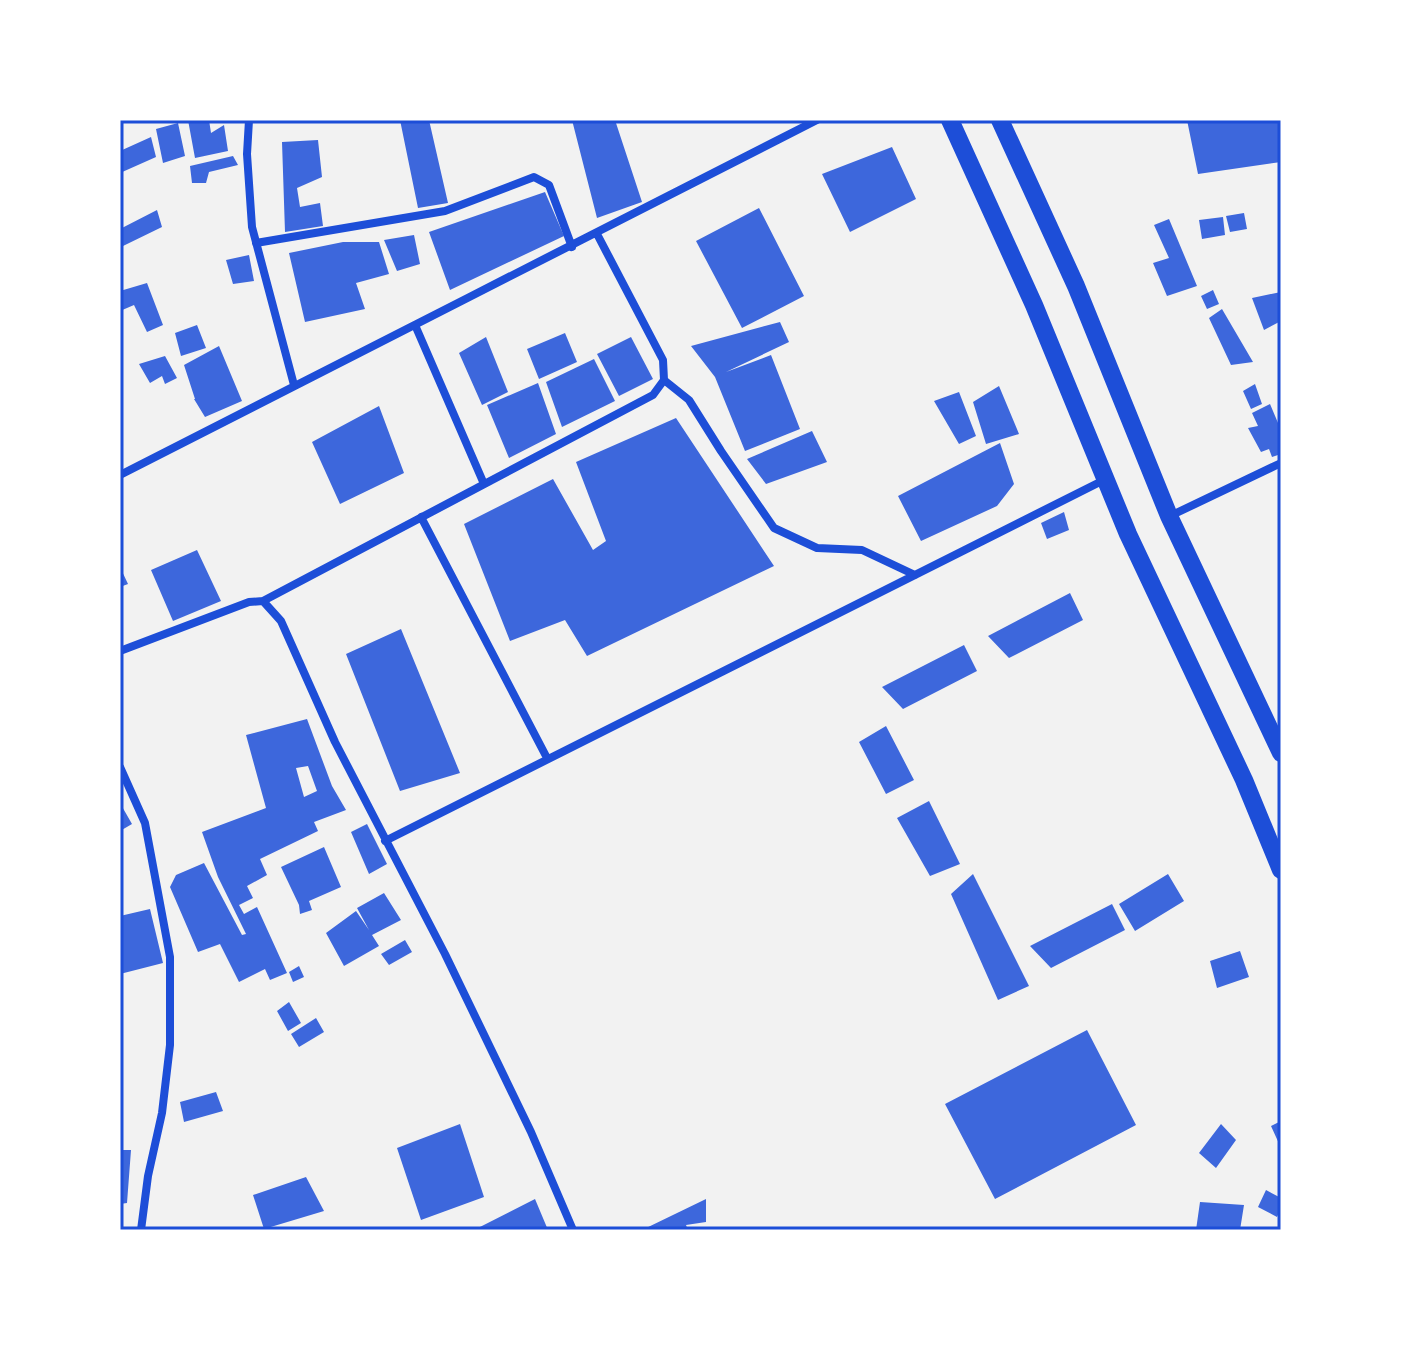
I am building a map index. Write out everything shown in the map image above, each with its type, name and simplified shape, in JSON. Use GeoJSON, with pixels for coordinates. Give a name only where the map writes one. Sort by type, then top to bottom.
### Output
{"type":"FeatureCollection","features":[{"type":"Feature","properties":{"kind":"main road"},"geometry":{"type":"LineString","coordinates":[[950,120],[1034,305],[1128,534],[1244,780],[1281,870]]}},
{"type":"Feature","properties":{"kind":"main road"},"geometry":{"type":"LineString","coordinates":[[1000,120],[1076,286],[1169,516],[1281,753]]}},
{"type":"Feature","properties":{"kind":"street"},"geometry":{"type":"LineString","coordinates":[[249,120],[247,154],[252,227],[294,385]]}},
{"type":"Feature","properties":{"kind":"street"},"geometry":{"type":"LineString","coordinates":[[120,475],[817,120]]}},
{"type":"Feature","properties":{"kind":"street"},"geometry":{"type":"LineString","coordinates":[[256,243],[445,211],[534,177],[549,185],[572,247]]}},
{"type":"Feature","properties":{"kind":"street"},"geometry":{"type":"LineString","coordinates":[[120,651],[249,602],[263,601],[653,395],[664,380],[663,360],[597,234]]}},
{"type":"Feature","properties":{"kind":"street"},"geometry":{"type":"LineString","coordinates":[[415,325],[484,484]]}},
{"type":"Feature","properties":{"kind":"street"},"geometry":{"type":"LineString","coordinates":[[664,380],[689,400],[774,528],[817,548],[862,550],[915,575]]}},
{"type":"Feature","properties":{"kind":"street"},"geometry":{"type":"LineString","coordinates":[[1169,516],[1281,463]]}},
{"type":"Feature","properties":{"kind":"street"},"geometry":{"type":"LineString","coordinates":[[385,841],[1107,479]]}},
{"type":"Feature","properties":{"kind":"street"},"geometry":{"type":"LineString","coordinates":[[421,517],[547,758]]}},
{"type":"Feature","properties":{"kind":"street"},"geometry":{"type":"LineString","coordinates":[[263,601],[281,621],[335,742],[445,954],[531,1132],[573,1230]]}},
{"type":"Feature","properties":{"kind":"street"},"geometry":{"type":"LineString","coordinates":[[120,767],[145,823],[170,957],[170,1045],[162,1113],[148,1176],[141,1230]]}},
{"type":"Feature","properties":{"kind":"building"},"geometry":{"type":"Polygon","coordinates":[[[188,120],[209,120],[211,133],[224,125],[228,151],[195,158],[188,120]]]}},
{"type":"Feature","properties":{"kind":"building"},"geometry":{"type":"Polygon","coordinates":[[[400,120],[429,120],[448,203],[418,208],[400,120]]]}},
{"type":"Feature","properties":{"kind":"building"},"geometry":{"type":"Polygon","coordinates":[[[572,120],[615,120],[642,202],[597,218],[572,120]]]}},
{"type":"Feature","properties":{"kind":"building"},"geometry":{"type":"Polygon","coordinates":[[[1187,120],[1281,120],[1281,162],[1198,174],[1187,120]]]}},
{"type":"Feature","properties":{"kind":"building"},"geometry":{"type":"Polygon","coordinates":[[[178,123],[185,156],[163,163],[156,129],[178,123]]]}},
{"type":"Feature","properties":{"kind":"building"},"geometry":{"type":"Polygon","coordinates":[[[151,137],[156,157],[120,173],[120,151],[151,137]]]}},
{"type":"Feature","properties":{"kind":"building"},"geometry":{"type":"Polygon","coordinates":[[[318,140],[322,177],[297,188],[300,207],[320,203],[323,226],[285,232],[282,142],[318,140]]]}},
{"type":"Feature","properties":{"kind":"building"},"geometry":{"type":"Polygon","coordinates":[[[892,147],[916,199],[850,232],[822,174],[892,147]]]}},
{"type":"Feature","properties":{"kind":"building"},"geometry":{"type":"Polygon","coordinates":[[[233,156],[238,165],[209,172],[206,183],[192,183],[190,166],[233,156]]]}},
{"type":"Feature","properties":{"kind":"building"},"geometry":{"type":"Polygon","coordinates":[[[545,192],[564,236],[450,290],[429,232],[545,192]]]}},
{"type":"Feature","properties":{"kind":"building"},"geometry":{"type":"Polygon","coordinates":[[[759,208],[804,296],[742,328],[696,241],[759,208]]]}},
{"type":"Feature","properties":{"kind":"building"},"geometry":{"type":"Polygon","coordinates":[[[157,210],[162,227],[123,246],[120,229],[157,210]]]}},
{"type":"Feature","properties":{"kind":"building"},"geometry":{"type":"Polygon","coordinates":[[[1244,213],[1247,229],[1230,232],[1226,216],[1244,213]]]}},
{"type":"Feature","properties":{"kind":"building"},"geometry":{"type":"Polygon","coordinates":[[[1223,217],[1225,235],[1202,239],[1199,220],[1223,217]]]}},
{"type":"Feature","properties":{"kind":"building"},"geometry":{"type":"Polygon","coordinates":[[[1169,219],[1197,286],[1167,296],[1153,263],[1169,258],[1154,225],[1169,219]]]}},
{"type":"Feature","properties":{"kind":"building"},"geometry":{"type":"Polygon","coordinates":[[[414,235],[420,264],[397,271],[384,240],[414,235]]]}},
{"type":"Feature","properties":{"kind":"building"},"geometry":{"type":"Polygon","coordinates":[[[343,242],[379,242],[389,274],[356,283],[365,309],[305,322],[289,253],[343,242]]]}},
{"type":"Feature","properties":{"kind":"building"},"geometry":{"type":"Polygon","coordinates":[[[249,255],[254,281],[233,284],[226,260],[249,255]]]}},
{"type":"Feature","properties":{"kind":"building"},"geometry":{"type":"Polygon","coordinates":[[[147,283],[163,325],[147,332],[134,305],[120,311],[120,291],[147,283]]]}},
{"type":"Feature","properties":{"kind":"building"},"geometry":{"type":"Polygon","coordinates":[[[1213,290],[1219,304],[1207,309],[1201,296],[1213,290]]]}},
{"type":"Feature","properties":{"kind":"building"},"geometry":{"type":"Polygon","coordinates":[[[1281,292],[1281,321],[1264,330],[1252,298],[1281,292]]]}},
{"type":"Feature","properties":{"kind":"building"},"geometry":{"type":"Polygon","coordinates":[[[1222,309],[1253,362],[1231,365],[1209,318],[1222,309]]]}},
{"type":"Feature","properties":{"kind":"building"},"geometry":{"type":"Polygon","coordinates":[[[780,322],[789,342],[726,372],[771,355],[800,429],[745,451],[715,377],[691,346],[780,322]]]}},
{"type":"Feature","properties":{"kind":"building"},"geometry":{"type":"Polygon","coordinates":[[[197,325],[206,348],[181,356],[175,333],[197,325]]]}},
{"type":"Feature","properties":{"kind":"building"},"geometry":{"type":"Polygon","coordinates":[[[565,333],[577,362],[539,379],[527,349],[565,333]]]}},
{"type":"Feature","properties":{"kind":"building"},"geometry":{"type":"Polygon","coordinates":[[[486,337],[508,392],[482,405],[459,353],[486,337]]]}},
{"type":"Feature","properties":{"kind":"building"},"geometry":{"type":"Polygon","coordinates":[[[631,337],[653,379],[619,396],[597,354],[631,337]]]}},
{"type":"Feature","properties":{"kind":"building"},"geometry":{"type":"Polygon","coordinates":[[[219,346],[242,401],[205,417],[194,399],[184,365],[219,346]]]}},
{"type":"Feature","properties":{"kind":"building"},"geometry":{"type":"Polygon","coordinates":[[[165,356],[177,378],[165,384],[162,376],[150,383],[139,364],[165,356]]]}},
{"type":"Feature","properties":{"kind":"building"},"geometry":{"type":"Polygon","coordinates":[[[594,359],[615,401],[562,427],[546,382],[594,359]]]}},
{"type":"Feature","properties":{"kind":"building"},"geometry":{"type":"Polygon","coordinates":[[[538,383],[556,434],[509,458],[487,405],[538,383]]]}},
{"type":"Feature","properties":{"kind":"building"},"geometry":{"type":"Polygon","coordinates":[[[1255,384],[1262,404],[1251,409],[1243,391],[1255,384]]]}},
{"type":"Feature","properties":{"kind":"building"},"geometry":{"type":"Polygon","coordinates":[[[999,386],[1019,434],[986,444],[973,402],[999,386]]]}},
{"type":"Feature","properties":{"kind":"building"},"geometry":{"type":"Polygon","coordinates":[[[959,392],[976,436],[959,444],[934,401],[959,392]]]}},
{"type":"Feature","properties":{"kind":"building"},"geometry":{"type":"Polygon","coordinates":[[[1270,404],[1281,430],[1281,454],[1272,457],[1269,449],[1261,452],[1248,428],[1258,426],[1252,413],[1270,404]]]}},
{"type":"Feature","properties":{"kind":"building"},"geometry":{"type":"Polygon","coordinates":[[[379,406],[404,473],[340,504],[312,442],[379,406]]]}},
{"type":"Feature","properties":{"kind":"building"},"geometry":{"type":"Polygon","coordinates":[[[676,418],[774,566],[587,656],[565,620],[510,641],[464,524],[553,479],[593,550],[606,541],[576,462],[676,418]]]}},
{"type":"Feature","properties":{"kind":"building"},"geometry":{"type":"Polygon","coordinates":[[[812,431],[827,462],[766,484],[747,459],[812,431]]]}},
{"type":"Feature","properties":{"kind":"building"},"geometry":{"type":"Polygon","coordinates":[[[1000,443],[1014,484],[997,506],[921,541],[898,496],[1000,443]]]}},
{"type":"Feature","properties":{"kind":"building"},"geometry":{"type":"Polygon","coordinates":[[[1064,512],[1069,530],[1047,539],[1041,523],[1064,512]]]}},
{"type":"Feature","properties":{"kind":"building"},"geometry":{"type":"Polygon","coordinates":[[[197,550],[221,601],[173,621],[151,570],[197,550]]]}},
{"type":"Feature","properties":{"kind":"building"},"geometry":{"type":"Polygon","coordinates":[[[120,567],[128,584],[120,587],[120,567]]]}},
{"type":"Feature","properties":{"kind":"building"},"geometry":{"type":"Polygon","coordinates":[[[1070,593],[1083,620],[1009,658],[988,636],[1070,593]]]}},
{"type":"Feature","properties":{"kind":"building"},"geometry":{"type":"Polygon","coordinates":[[[401,629],[460,773],[400,791],[346,654],[401,629]]]}},
{"type":"Feature","properties":{"kind":"building"},"geometry":{"type":"Polygon","coordinates":[[[964,645],[977,671],[903,709],[882,687],[964,645]]]}},
{"type":"Feature","properties":{"kind":"building"},"geometry":{"type":"Polygon","coordinates":[[[307,719],[332,786],[346,810],[314,822],[318,831],[260,859],[267,875],[247,886],[253,898],[239,905],[244,914],[257,907],[287,973],[270,980],[265,969],[239,982],[220,944],[198,952],[170,887],[176,875],[204,863],[242,935],[246,934],[218,877],[202,832],[266,808],[246,735],[307,719]],[[308,766],[296,768],[304,797],[317,791],[308,766]]]}},
{"type":"Feature","properties":{"kind":"building"},"geometry":{"type":"Polygon","coordinates":[[[886,726],[914,780],[886,794],[859,742],[886,726]]]}},
{"type":"Feature","properties":{"kind":"building"},"geometry":{"type":"Polygon","coordinates":[[[929,801],[960,864],[930,876],[897,818],[929,801]]]}},
{"type":"Feature","properties":{"kind":"building"},"geometry":{"type":"Polygon","coordinates":[[[120,803],[132,824],[120,831],[120,803]]]}},
{"type":"Feature","properties":{"kind":"building"},"geometry":{"type":"Polygon","coordinates":[[[367,824],[387,864],[369,874],[351,832],[367,824]]]}},
{"type":"Feature","properties":{"kind":"building"},"geometry":{"type":"Polygon","coordinates":[[[324,847],[341,887],[309,901],[312,910],[300,914],[299,905],[281,867],[324,847]]]}},
{"type":"Feature","properties":{"kind":"building"},"geometry":{"type":"Polygon","coordinates":[[[973,874],[1029,986],[998,1000],[951,894],[973,874]]]}},
{"type":"Feature","properties":{"kind":"building"},"geometry":{"type":"Polygon","coordinates":[[[1168,874],[1184,901],[1135,931],[1119,904],[1168,874]]]}},
{"type":"Feature","properties":{"kind":"building"},"geometry":{"type":"Polygon","coordinates":[[[384,893],[401,920],[372,935],[379,946],[344,966],[326,933],[356,911],[369,930],[357,908],[384,893]]]}},
{"type":"Feature","properties":{"kind":"building"},"geometry":{"type":"Polygon","coordinates":[[[1112,904],[1125,930],[1051,968],[1030,946],[1112,904]]]}},
{"type":"Feature","properties":{"kind":"building"},"geometry":{"type":"Polygon","coordinates":[[[150,909],[163,963],[120,974],[120,916],[150,909]]]}},
{"type":"Feature","properties":{"kind":"building"},"geometry":{"type":"Polygon","coordinates":[[[405,940],[412,952],[389,965],[381,954],[405,940]]]}},
{"type":"Feature","properties":{"kind":"building"},"geometry":{"type":"Polygon","coordinates":[[[1240,951],[1249,977],[1217,988],[1210,961],[1240,951]]]}},
{"type":"Feature","properties":{"kind":"building"},"geometry":{"type":"Polygon","coordinates":[[[299,966],[304,977],[293,982],[289,972],[299,966]]]}},
{"type":"Feature","properties":{"kind":"building"},"geometry":{"type":"Polygon","coordinates":[[[289,1002],[301,1023],[288,1031],[277,1011],[289,1002]]]}},
{"type":"Feature","properties":{"kind":"building"},"geometry":{"type":"Polygon","coordinates":[[[316,1018],[324,1032],[299,1047],[291,1034],[316,1018]]]}},
{"type":"Feature","properties":{"kind":"building"},"geometry":{"type":"Polygon","coordinates":[[[1087,1030],[1136,1125],[995,1199],[945,1104],[1087,1030]]]}},
{"type":"Feature","properties":{"kind":"building"},"geometry":{"type":"Polygon","coordinates":[[[216,1092],[223,1111],[184,1122],[180,1102],[216,1092]]]}},
{"type":"Feature","properties":{"kind":"building"},"geometry":{"type":"Polygon","coordinates":[[[1281,1121],[1281,1148],[1271,1126],[1281,1121]]]}},
{"type":"Feature","properties":{"kind":"building"},"geometry":{"type":"Polygon","coordinates":[[[460,1124],[484,1197],[421,1220],[397,1148],[460,1124]]]}},
{"type":"Feature","properties":{"kind":"building"},"geometry":{"type":"Polygon","coordinates":[[[1221,1124],[1236,1140],[1216,1168],[1199,1153],[1221,1124]]]}},
{"type":"Feature","properties":{"kind":"building"},"geometry":{"type":"Polygon","coordinates":[[[120,1150],[131,1150],[127,1203],[120,1204],[120,1150]]]}},
{"type":"Feature","properties":{"kind":"building"},"geometry":{"type":"Polygon","coordinates":[[[306,1177],[324,1211],[264,1229],[253,1195],[306,1177]]]}},
{"type":"Feature","properties":{"kind":"building"},"geometry":{"type":"Polygon","coordinates":[[[1266,1190],[1281,1198],[1277,1217],[1258,1207],[1266,1190]]]}},
{"type":"Feature","properties":{"kind":"building"},"geometry":{"type":"Polygon","coordinates":[[[535,1199],[548,1230],[474,1230],[535,1199]]]}},
{"type":"Feature","properties":{"kind":"building"},"geometry":{"type":"Polygon","coordinates":[[[706,1199],[706,1222],[686,1225],[688,1230],[642,1230],[706,1199]]]}},
{"type":"Feature","properties":{"kind":"building"},"geometry":{"type":"Polygon","coordinates":[[[1200,1202],[1244,1205],[1240,1230],[1196,1230],[1200,1202]]]}}]}
